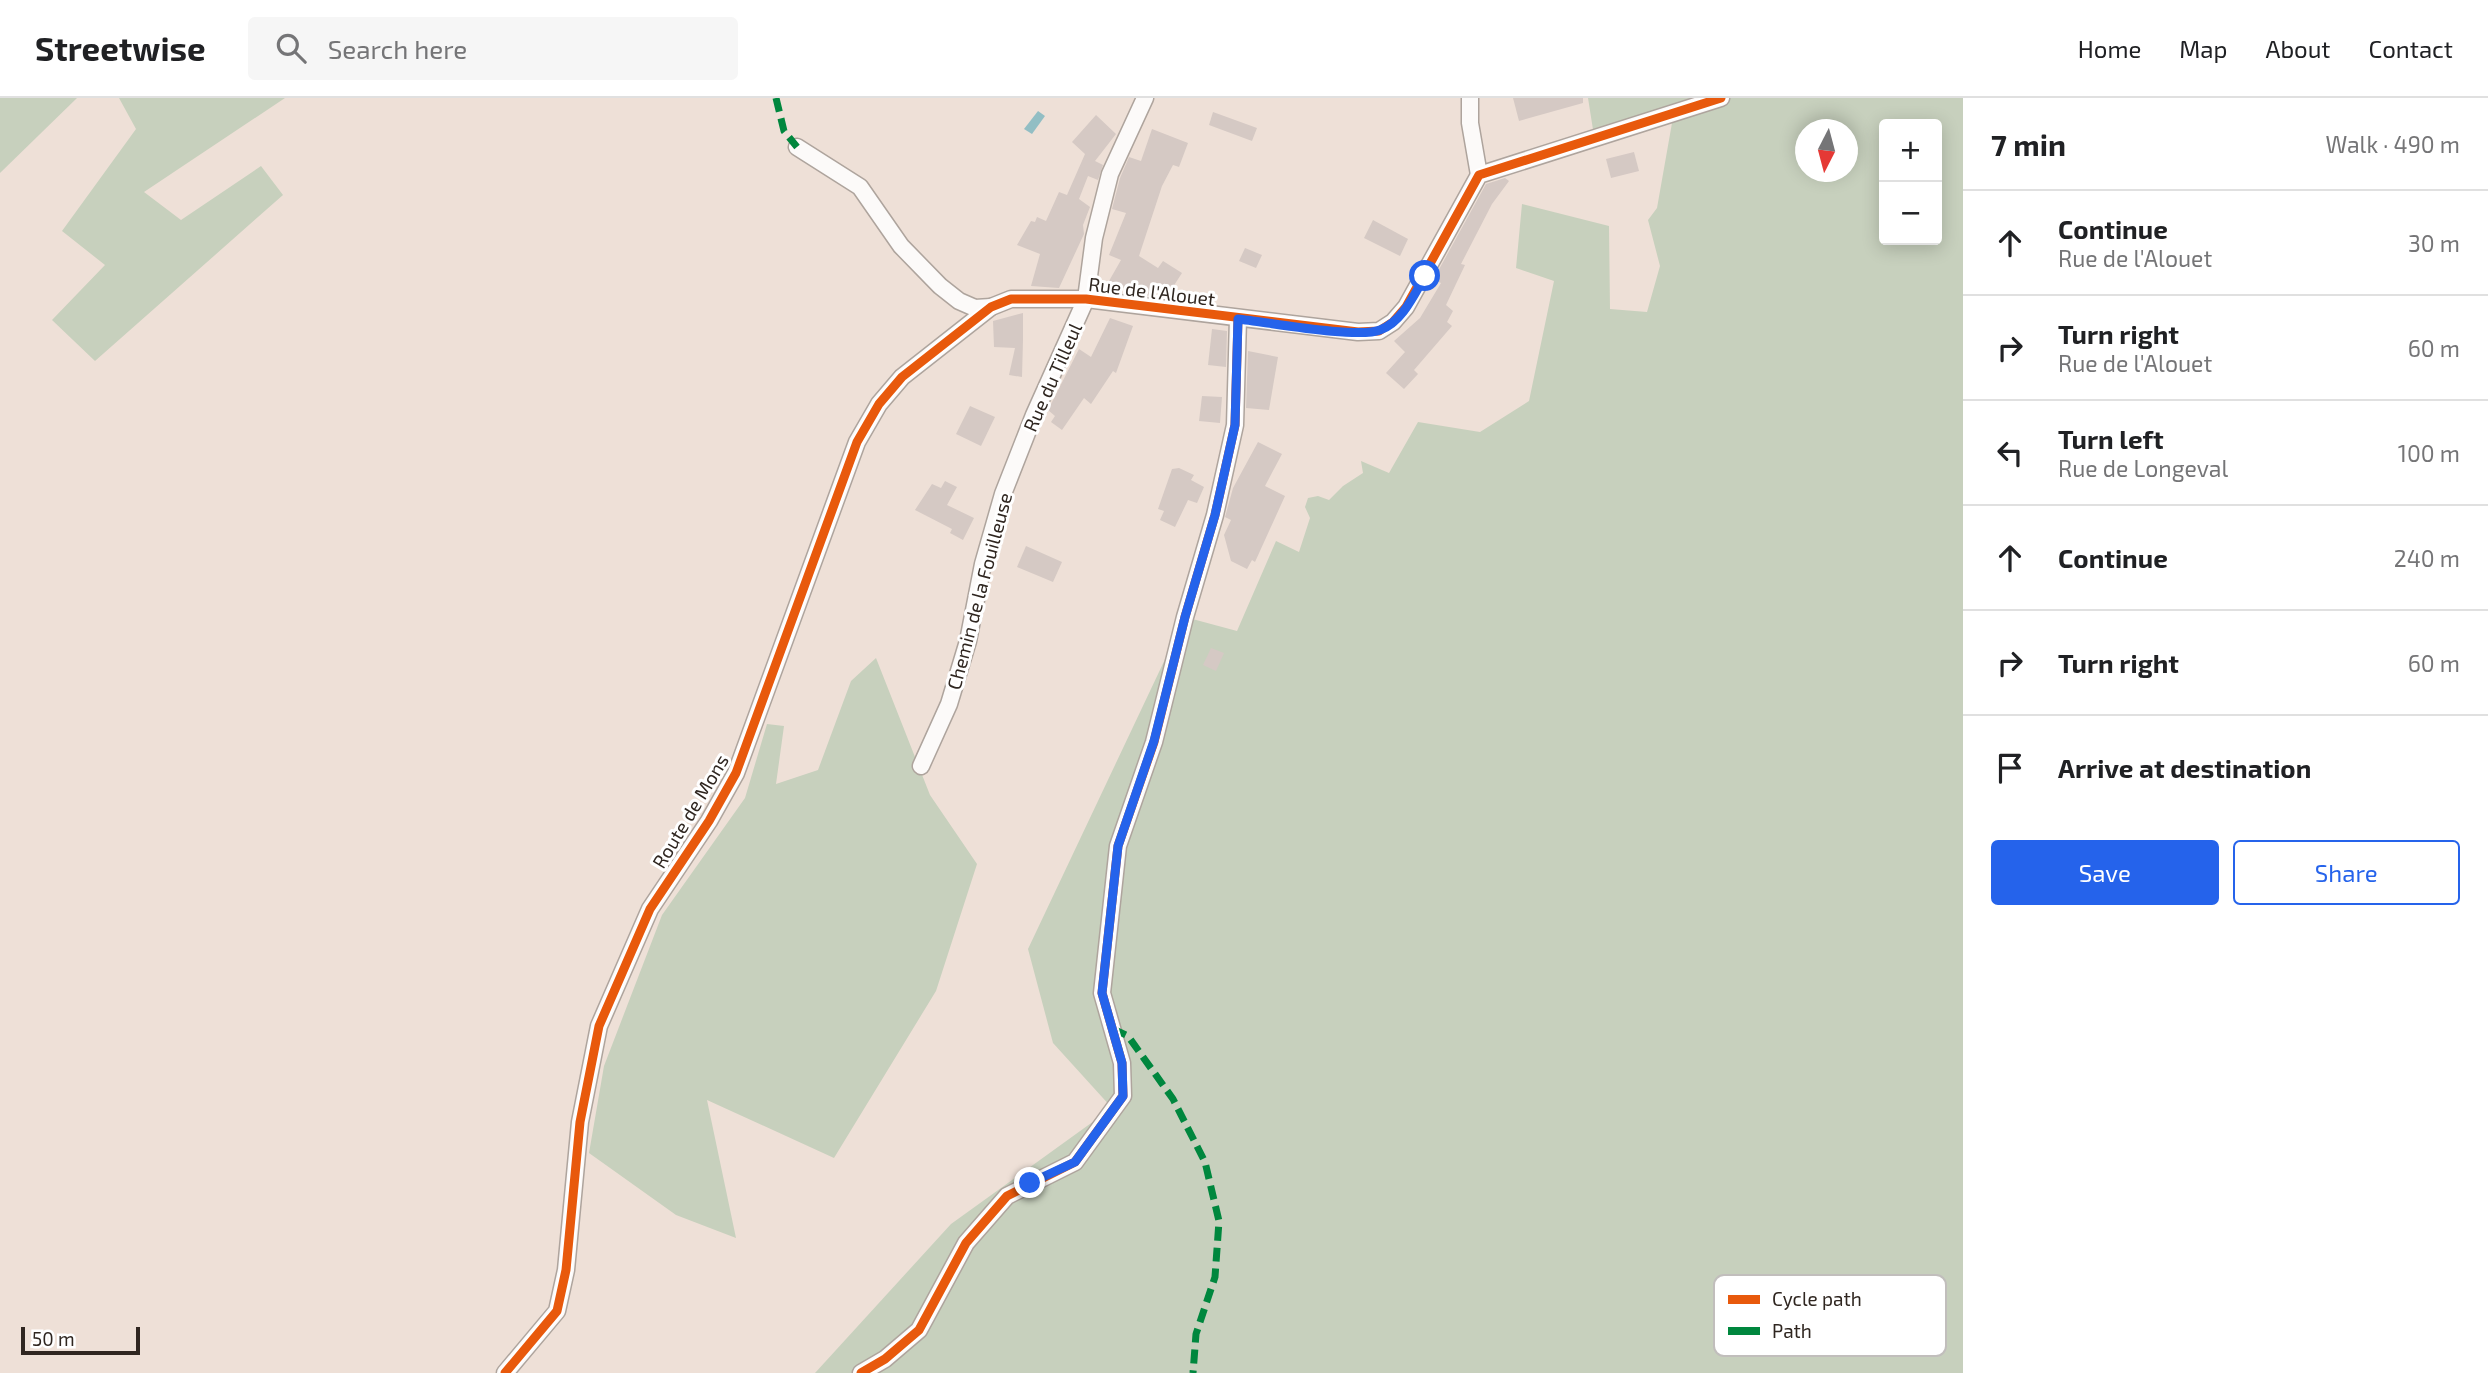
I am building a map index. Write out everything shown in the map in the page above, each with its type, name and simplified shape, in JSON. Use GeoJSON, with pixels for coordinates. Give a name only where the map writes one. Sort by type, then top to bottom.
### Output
{"type":"FeatureCollection","features":[{"type":"Feature","properties":{"kind":"street","name":"Rue du Tilleul"},"geometry":{"type":"LineString","coordinates":[[1018,454],[1086,299],[1094,238],[1110,174],[1145,98]]}},
{"type":"Feature","properties":{"kind":"street"},"geometry":{"type":"LineString","coordinates":[[1470,98],[1470,123],[1479,175],[1594,136],[1684,112],[1720,98]]}},
{"type":"Feature","properties":{"kind":"street"},"geometry":{"type":"LineString","coordinates":[[797,147],[860,187],[901,246],[940,286],[959,301],[975,308],[991,307]]}},
{"type":"Feature","properties":{"kind":"street","name":"Rue de l'Alouet"},"geometry":{"type":"LineString","coordinates":[[991,307],[1011,299],[1086,299],[1238,319],[1359,332],[1379,331],[1393,322],[1406,307],[1479,175]]}},
{"type":"Feature","properties":{"kind":"street","name":"Route de Mons"},"geometry":{"type":"LineString","coordinates":[[505,1373],[557,1311],[566,1270],[580,1122],[604,1013],[650,909],[709,821],[736,773],[857,442],[879,404],[902,377],[991,307]]}},
{"type":"Feature","properties":{"kind":"street"},"geometry":{"type":"LineString","coordinates":[[861,1373],[885,1359],[919,1330],[966,1243],[1007,1196],[1075,1162],[1123,1096],[1122,1063],[1102,993],[1116,857],[1154,741],[1185,617],[1207,546],[1235,425],[1238,319]]}},
{"type":"Feature","properties":{"kind":"street","name":"Chemin de la Fouilleuse"},"geometry":{"type":"LineString","coordinates":[[921,766],[953,691],[968,641],[983,564],[1018,454]]}},
{"type":"Feature","properties":{"kind":"green space"},"geometry":{"type":"Polygon","coordinates":[[[0,98],[77,98],[0,173],[0,98]]]}},
{"type":"Feature","properties":{"kind":"green space"},"geometry":{"type":"Polygon","coordinates":[[[119,98],[285,98],[144,192],[181,220],[261,166],[283,195],[95,361],[52,320],[105,265],[62,231],[136,129],[119,98]]]}},
{"type":"Feature","properties":{"kind":"green space"},"geometry":{"type":"Polygon","coordinates":[[[1588,98],[1963,98],[1963,1373],[815,1373],[951,1224],[1112,1108],[1053,1043],[1028,949],[1185,617],[1237,631],[1276,541],[1299,552],[1310,518],[1305,507],[1308,498],[1318,496],[1329,500],[1343,486],[1363,473],[1361,461],[1389,473],[1418,422],[1480,432],[1529,401],[1554,281],[1516,268],[1522,204],[1609,226],[1610,309],[1647,312],[1660,266],[1648,220],[1657,208],[1675,106],[1594,136],[1588,98]]]}},
{"type":"Feature","properties":{"kind":"green space"},"geometry":{"type":"Polygon","coordinates":[[[876,658],[930,795],[977,864],[936,991],[834,1158],[707,1100],[736,1238],[676,1215],[589,1153],[604,1066],[662,915],[745,798],[767,724],[784,726],[776,784],[818,770],[851,681],[876,658]]]}},
{"type":"Feature","properties":{"kind":"water"},"geometry":{"type":"Polygon","coordinates":[[[1038,111],[1045,116],[1032,134],[1024,129],[1038,111]]]}},
{"type":"Feature","properties":{"kind":"building"},"geometry":{"type":"Polygon","coordinates":[[[1513,98],[1583,98],[1583,103],[1519,121],[1513,98]]]}},
{"type":"Feature","properties":{"kind":"building"},"geometry":{"type":"Polygon","coordinates":[[[1213,112],[1257,128],[1252,141],[1209,125],[1213,112]]]}},
{"type":"Feature","properties":{"kind":"building"},"geometry":{"type":"Polygon","coordinates":[[[1096,115],[1116,134],[1095,161],[1103,165],[1098,180],[1088,176],[1079,199],[1090,207],[1083,225],[1084,234],[1059,288],[1031,286],[1040,254],[1017,245],[1031,221],[1035,222],[1037,217],[1046,221],[1059,192],[1067,195],[1085,154],[1072,142],[1096,115]]]}},
{"type":"Feature","properties":{"kind":"building"},"geometry":{"type":"Polygon","coordinates":[[[1152,129],[1188,143],[1179,167],[1173,165],[1162,186],[1139,256],[1158,268],[1163,261],[1182,273],[1169,293],[1159,287],[1152,296],[1139,295],[1109,281],[1121,260],[1109,255],[1126,213],[1112,209],[1120,178],[1129,157],[1141,161],[1152,129]]]}},
{"type":"Feature","properties":{"kind":"building"},"geometry":{"type":"Polygon","coordinates":[[[1634,152],[1639,171],[1611,178],[1606,159],[1634,152]]]}},
{"type":"Feature","properties":{"kind":"building"},"geometry":{"type":"Polygon","coordinates":[[[1505,178],[1509,181],[1492,204],[1461,264],[1465,265],[1446,305],[1453,311],[1447,322],[1452,326],[1414,370],[1418,374],[1404,389],[1386,373],[1405,352],[1394,341],[1420,318],[1441,283],[1434,280],[1437,273],[1486,184],[1505,178]]]}},
{"type":"Feature","properties":{"kind":"building"},"geometry":{"type":"Polygon","coordinates":[[[1373,220],[1408,239],[1400,256],[1364,238],[1373,220]]]}},
{"type":"Feature","properties":{"kind":"building"},"geometry":{"type":"Polygon","coordinates":[[[1245,248],[1262,255],[1256,268],[1239,261],[1245,248]]]}},
{"type":"Feature","properties":{"kind":"building"},"geometry":{"type":"Polygon","coordinates":[[[1023,313],[1022,377],[1009,375],[1015,348],[994,347],[993,321],[1023,313]]]}},
{"type":"Feature","properties":{"kind":"building"},"geometry":{"type":"Polygon","coordinates":[[[1110,318],[1133,326],[1116,373],[1113,371],[1091,404],[1084,398],[1062,430],[1051,422],[1055,416],[1048,410],[1079,349],[1091,357],[1110,318]]]}},
{"type":"Feature","properties":{"kind":"building"},"geometry":{"type":"Polygon","coordinates":[[[1212,329],[1227,331],[1226,367],[1208,365],[1212,329]]]}},
{"type":"Feature","properties":{"kind":"building"},"geometry":{"type":"Polygon","coordinates":[[[1248,351],[1278,357],[1269,410],[1246,408],[1248,351]]]}},
{"type":"Feature","properties":{"kind":"building"},"geometry":{"type":"Polygon","coordinates":[[[1202,396],[1222,397],[1220,423],[1199,421],[1202,396]]]}},
{"type":"Feature","properties":{"kind":"building"},"geometry":{"type":"Polygon","coordinates":[[[970,406],[995,417],[981,446],[956,434],[970,406]]]}},
{"type":"Feature","properties":{"kind":"building"},"geometry":{"type":"Polygon","coordinates":[[[1258,442],[1282,454],[1265,486],[1285,496],[1255,562],[1252,560],[1247,569],[1231,561],[1224,535],[1231,520],[1225,517],[1233,488],[1258,442]]]}},
{"type":"Feature","properties":{"kind":"building"},"geometry":{"type":"Polygon","coordinates":[[[1179,468],[1194,475],[1191,480],[1204,487],[1197,503],[1188,500],[1175,527],[1160,520],[1164,511],[1158,509],[1172,469],[1179,468]]]}},
{"type":"Feature","properties":{"kind":"building"},"geometry":{"type":"Polygon","coordinates":[[[945,481],[957,487],[947,505],[974,518],[963,540],[950,533],[952,529],[915,510],[932,484],[941,488],[945,481]]]}},
{"type":"Feature","properties":{"kind":"building"},"geometry":{"type":"Polygon","coordinates":[[[1026,546],[1062,562],[1053,582],[1017,567],[1026,546]]]}},
{"type":"Feature","properties":{"kind":"building"},"geometry":{"type":"Polygon","coordinates":[[[1211,648],[1224,653],[1216,671],[1203,665],[1211,648]]]}},
{"type":"Feature","properties":{"kind":"marked path"},"geometry":{"type":"LineString","coordinates":[[776,98],[784,131],[797,147]]}},
{"type":"Feature","properties":{"kind":"marked path"},"geometry":{"type":"LineString","coordinates":[[1113,1029],[1128,1036],[1173,1099],[1205,1162],[1219,1221],[1215,1277],[1196,1334],[1193,1373]]}},
{"type":"Feature","properties":{"kind":"cycle path"},"geometry":{"type":"LineString","coordinates":[[505,1373],[557,1311],[566,1270],[580,1122],[599,1026],[650,909],[709,821],[736,773],[857,442],[879,404],[902,377],[991,307],[1011,299],[1086,299],[1358,332],[1379,331],[1393,322],[1406,307],[1479,175],[1721,98]]}},
{"type":"Feature","properties":{"kind":"cycle path"},"geometry":{"type":"LineString","coordinates":[[861,1373],[885,1359],[919,1330],[966,1243],[1007,1196],[1075,1162],[1123,1096],[1122,1063],[1102,993],[1118,846],[1154,742],[1185,617],[1215,515],[1235,425],[1238,319]]}},
{"type":"Feature","properties":{"kind":"route"},"geometry":{"type":"LineString","coordinates":[[1030,1183],[1075,1162],[1123,1096],[1122,1063],[1102,993],[1118,846],[1154,741],[1185,617],[1215,515],[1235,425],[1238,319],[1359,332],[1379,331],[1393,322],[1406,307],[1425,276]]}}]}
